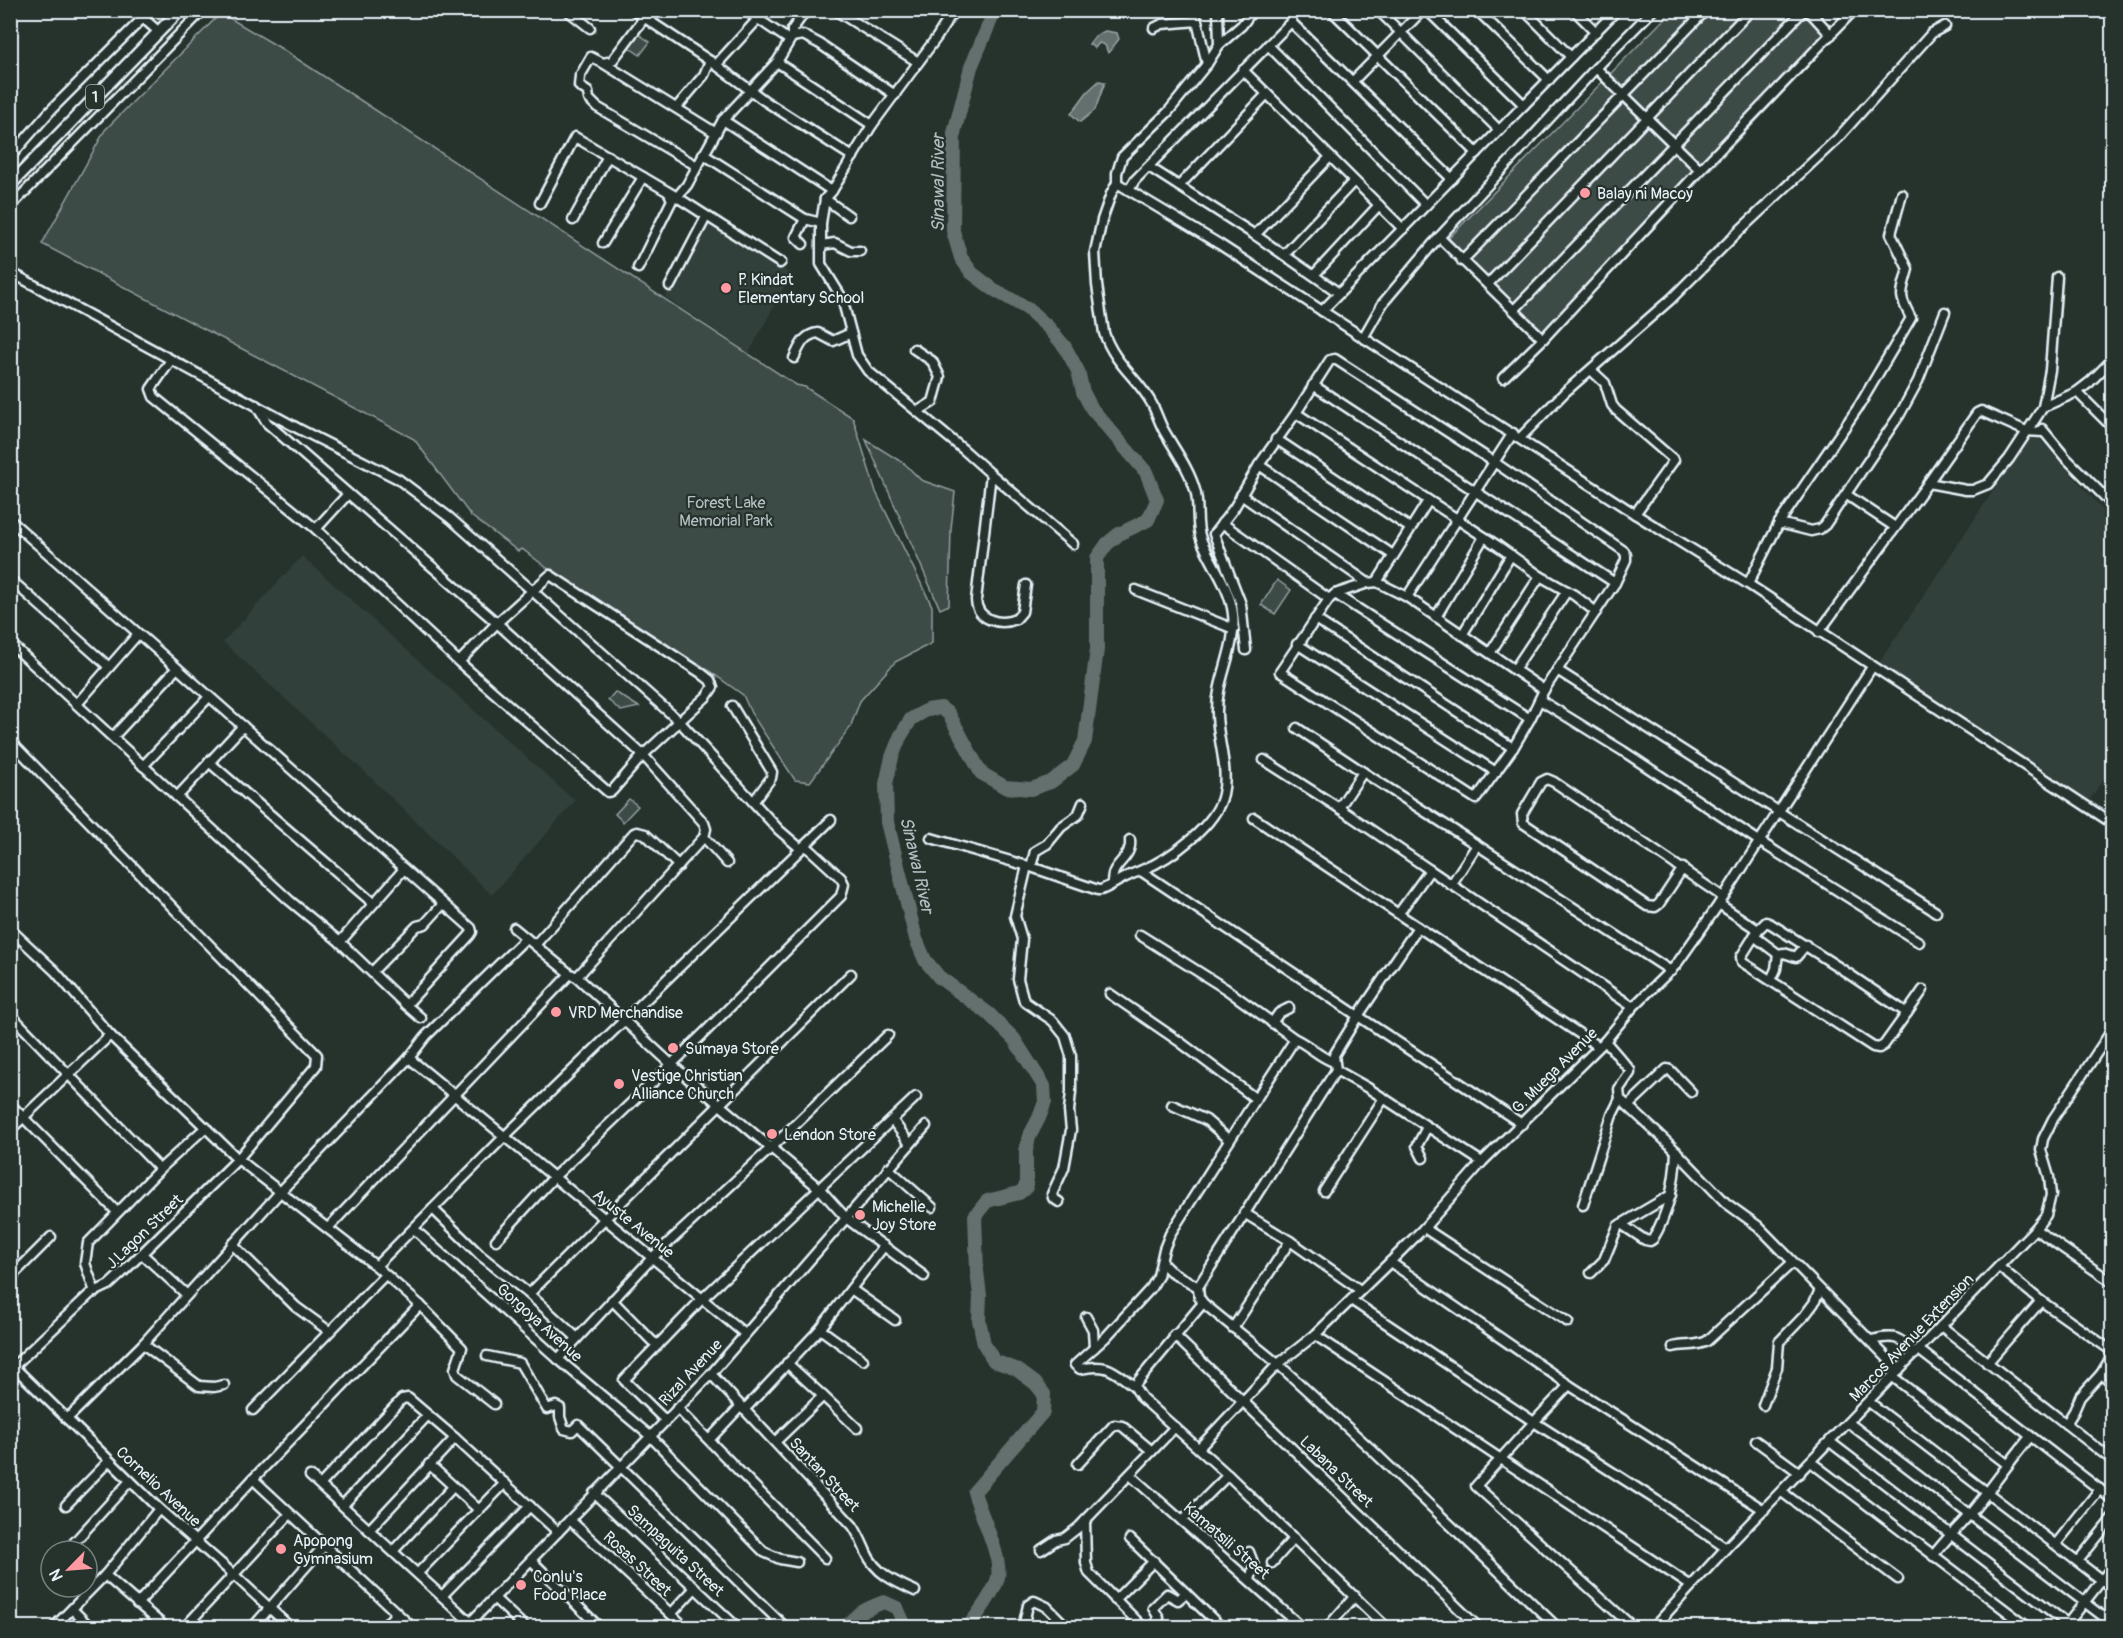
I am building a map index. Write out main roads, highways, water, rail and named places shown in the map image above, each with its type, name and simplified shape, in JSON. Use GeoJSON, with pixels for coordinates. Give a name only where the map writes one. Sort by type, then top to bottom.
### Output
{"type":"FeatureCollection","features":[{"type":"Feature","properties":{"kind":"main road","name":"1"},"geometry":{"type":"LineString","coordinates":[[10,184],[180,10]]}},
{"type":"Feature","properties":{"kind":"waterway","name":"Sinawal River"},"geometry":{"type":"LineString","coordinates":[[967,1628],[990,1596],[998,1577],[994,1547],[974,1492],[1043,1412],[1044,1394],[1035,1383],[1016,1369],[994,1361],[984,1344],[979,1320],[980,1296],[975,1216],[987,1201],[1019,1193],[1026,1188],[1026,1150],[1029,1137],[1045,1102],[1044,1086],[1014,1039],[989,1014],[939,977],[925,960],[916,939],[887,822],[886,784],[892,757],[911,719],[927,710],[941,708],[949,714],[981,773],[1005,787],[1031,789],[1051,782],[1073,765],[1085,741],[1097,649],[1097,558],[1107,544],[1119,534],[1148,520],[1157,500],[1146,472],[1092,409],[1083,392],[1078,371],[1065,347],[1028,309],[993,289],[972,273],[961,258],[953,231],[954,133],[971,67],[995,10]]}},
{"type":"Feature","properties":{"kind":"waterway","name":"Sinawal River"},"geometry":{"type":"LineString","coordinates":[[846,1628],[858,1615],[884,1602],[897,1608],[906,1628]]}},
{"type":"Feature","properties":{"kind":"place","name":"Balay ni Macoy"},"geometry":{"type":"Point","coordinates":[1585,193]}},
{"type":"Feature","properties":{"kind":"place","name":"P. Kindat Elementary School"},"geometry":{"type":"Point","coordinates":[726,288]}},
{"type":"Feature","properties":{"kind":"place","name":"VRD Merchandise"},"geometry":{"type":"Point","coordinates":[556,1012]}},
{"type":"Feature","properties":{"kind":"place","name":"Sumaya Store"},"geometry":{"type":"Point","coordinates":[673,1048]}},
{"type":"Feature","properties":{"kind":"place","name":"Vestige Christian Alliance Church"},"geometry":{"type":"Point","coordinates":[619,1084]}},
{"type":"Feature","properties":{"kind":"place","name":"Lendon Store"},"geometry":{"type":"Point","coordinates":[772,1134]}},
{"type":"Feature","properties":{"kind":"place","name":"Michelle Joy Store"},"geometry":{"type":"Point","coordinates":[860,1215]}},
{"type":"Feature","properties":{"kind":"place","name":"Apopong Gymnasium"},"geometry":{"type":"Point","coordinates":[281,1549]}},
{"type":"Feature","properties":{"kind":"place","name":"Conlu's Food Place"},"geometry":{"type":"Point","coordinates":[521,1585]}},
{"type":"Feature","properties":{"kind":"park label","name":"Forest Lake Memorial Park"},"geometry":{"type":"Point","coordinates":[726,511]}}]}
